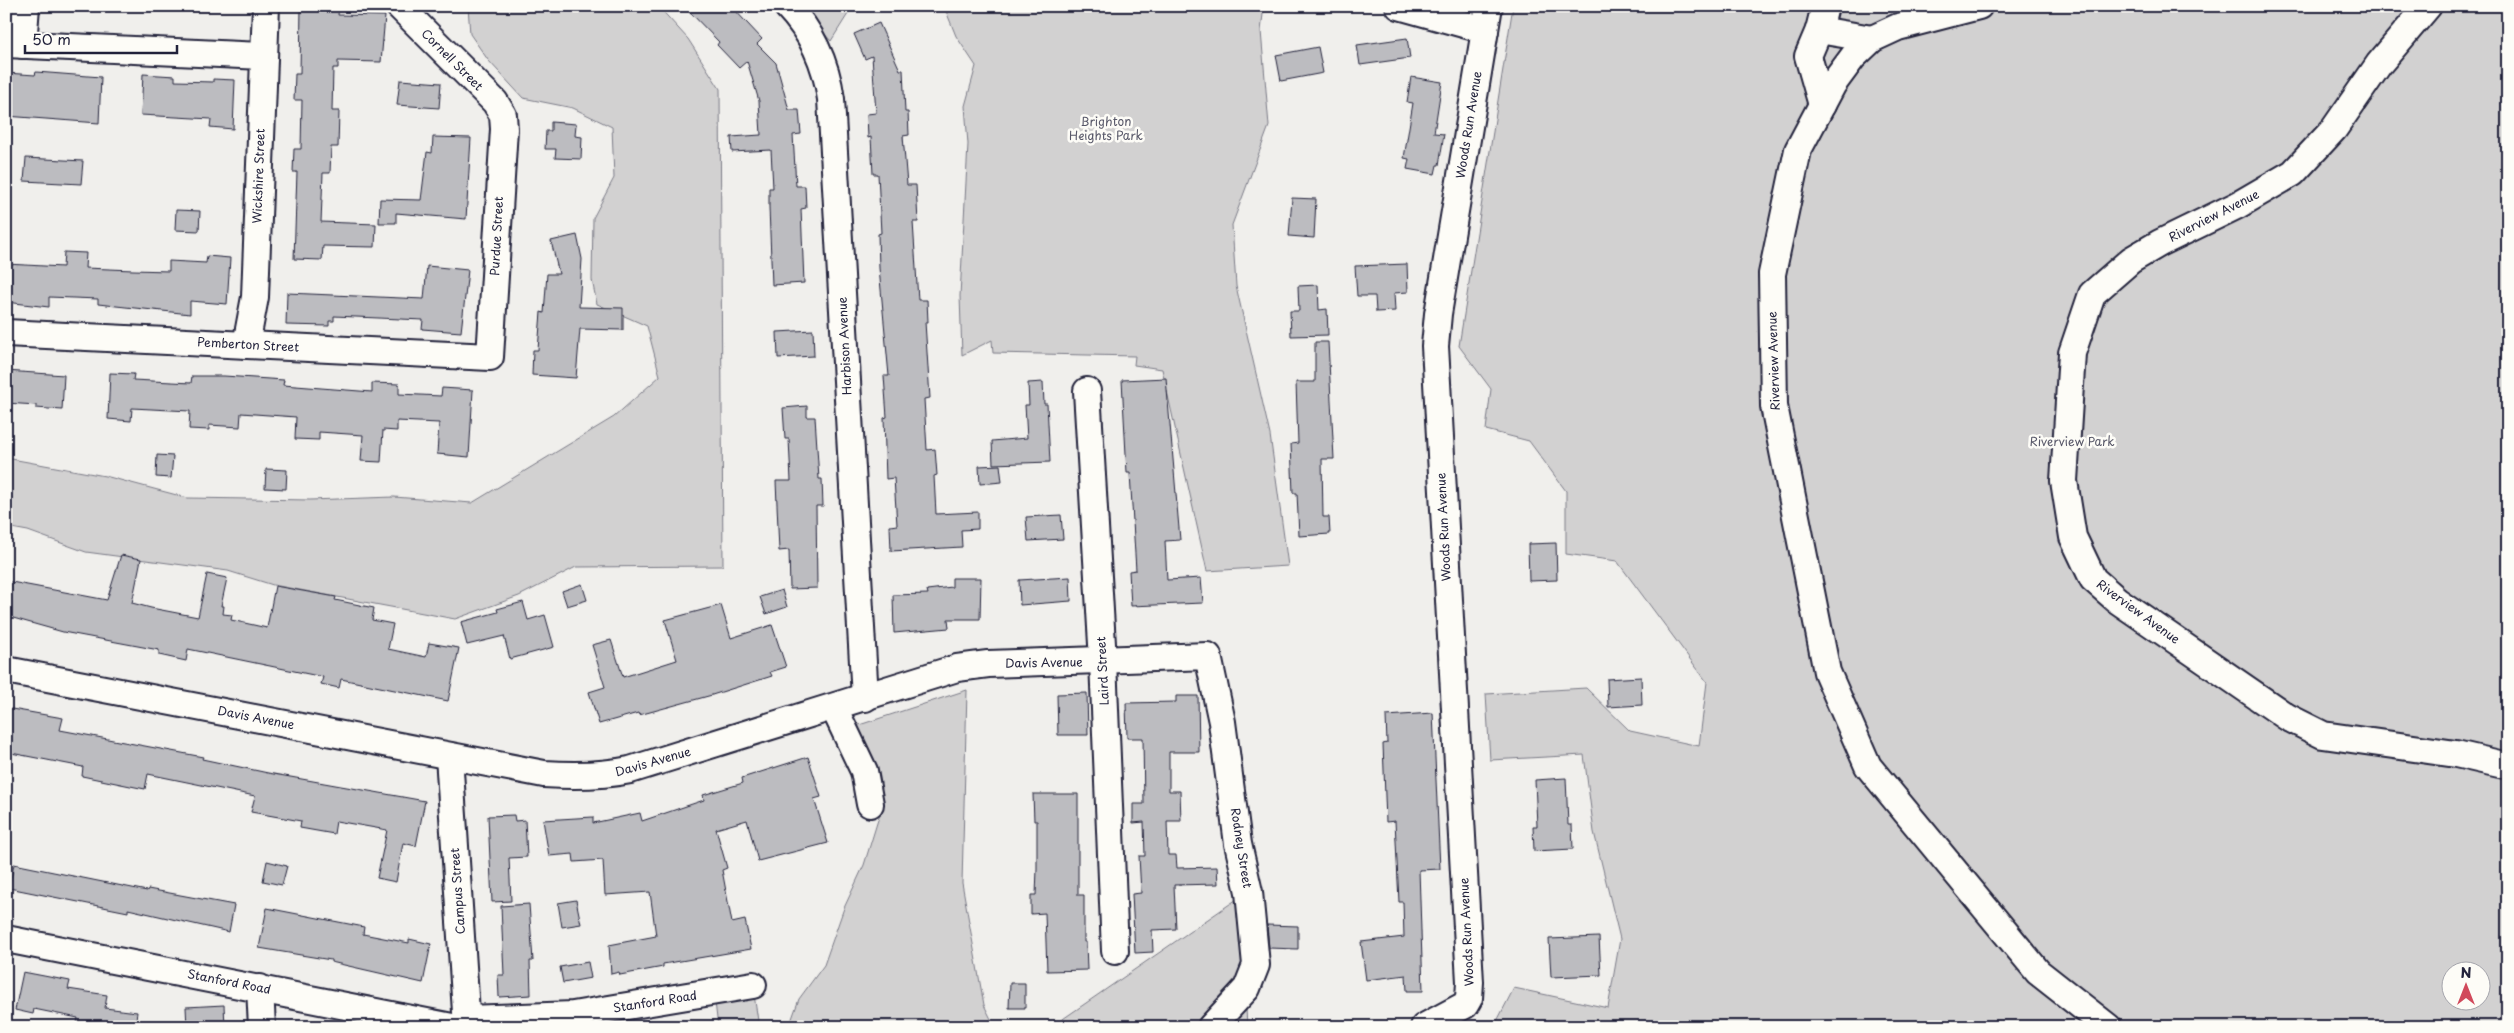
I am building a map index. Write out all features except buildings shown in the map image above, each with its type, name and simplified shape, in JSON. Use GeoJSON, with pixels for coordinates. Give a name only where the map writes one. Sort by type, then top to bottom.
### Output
{"type":"FeatureCollection","features":[{"type":"Feature","properties":{"kind":"street"},"geometry":{"type":"LineString","coordinates":[[26,6],[15,44],[264,56]]}},
{"type":"Feature","properties":{"kind":"street","name":"Wickshire Street"},"geometry":{"type":"LineString","coordinates":[[246,345],[255,297],[266,6]]}},
{"type":"Feature","properties":{"kind":"street","name":"Cornell Street"},"geometry":{"type":"LineString","coordinates":[[399,6],[495,102],[503,115]]}},
{"type":"Feature","properties":{"kind":"street","name":"Harbison Avenue"},"geometry":{"type":"LineString","coordinates":[[787,6],[815,43],[828,79],[831,99],[865,698]]}},
{"type":"Feature","properties":{"kind":"street"},"geometry":{"type":"LineString","coordinates":[[1399,6],[1487,18]]}},
{"type":"Feature","properties":{"kind":"street","name":"Riverview Avenue"},"geometry":{"type":"LineString","coordinates":[[1979,6],[1898,27],[1872,39],[1853,57],[1833,84],[1798,150],[1772,274],[1774,406],[1827,672],[1868,766],[2038,972],[2108,1027]]}},
{"type":"Feature","properties":{"kind":"street","name":"Riverview Avenue"},"geometry":{"type":"LineString","coordinates":[[2428,6],[2379,64],[2334,129],[2293,173],[2238,205],[2160,243],[2131,260],[2092,294],[2072,353],[2064,481],[2072,537],[2093,579],[2118,600],[2287,717],[2323,735],[2456,754],[2508,766]]}},
{"type":"Feature","properties":{"kind":"street","name":"Woods Run Avenue"},"geometry":{"type":"LineString","coordinates":[[1424,1027],[1465,1004],[1469,998],[1470,982],[1435,346],[1438,314],[1487,18]]}},
{"type":"Feature","properties":{"kind":"street"},"geometry":{"type":"LineString","coordinates":[[1822,105],[1808,56],[1822,18],[1872,39]]}},
{"type":"Feature","properties":{"kind":"street","name":"Purdue Street"},"geometry":{"type":"LineString","coordinates":[[490,357],[503,115]]}},
{"type":"Feature","properties":{"kind":"street","name":"Pemberton Street"},"geometry":{"type":"LineString","coordinates":[[6,333],[490,357]]}},
{"type":"Feature","properties":{"kind":"street","name":"Laird Street"},"geometry":{"type":"LineString","coordinates":[[1087,391],[1103,661],[1115,951]]}},
{"type":"Feature","properties":{"kind":"street","name":"Davis Avenue"},"geometry":{"type":"LineString","coordinates":[[6,670],[544,774],[606,775],[630,770],[967,667],[988,664],[1208,656]]}},
{"type":"Feature","properties":{"kind":"street","name":"Rodney Street"},"geometry":{"type":"LineString","coordinates":[[1208,656],[1222,722],[1238,844],[1249,892],[1256,965],[1247,988],[1211,1027]]}},
{"type":"Feature","properties":{"kind":"street"},"geometry":{"type":"LineString","coordinates":[[834,708],[864,772],[870,804]]}},
{"type":"Feature","properties":{"kind":"street","name":"Campus Street"},"geometry":{"type":"LineString","coordinates":[[449,756],[462,1024]]}},
{"type":"Feature","properties":{"kind":"street","name":"Stanford Road"},"geometry":{"type":"LineString","coordinates":[[6,939],[260,988],[462,1024],[573,1015],[753,985]]}},
{"type":"Feature","properties":{"kind":"street"},"geometry":{"type":"LineString","coordinates":[[260,988],[262,1027]]}},
{"type":"Feature","properties":{"kind":"green space"},"geometry":{"type":"Polygon","coordinates":[[[468,6],[658,6],[688,39],[720,89],[723,566],[576,567],[519,596],[455,619],[273,585],[228,571],[86,552],[28,531],[6,527],[6,458],[105,476],[188,498],[310,500],[394,497],[472,503],[614,417],[660,376],[647,326],[597,304],[592,280],[593,218],[614,178],[612,127],[573,108],[523,98],[488,60],[470,34],[468,6]]]}},
{"type":"Feature","properties":{"kind":"green space"},"geometry":{"type":"Polygon","coordinates":[[[799,6],[853,6],[831,41],[799,6]]]}},
{"type":"Feature","properties":{"kind":"green space","name":"Brighton Heights Park"},"geometry":{"type":"Polygon","coordinates":[[[944,6],[1264,6],[1261,31],[1269,126],[1232,225],[1236,286],[1270,435],[1288,566],[1207,571],[1162,369],[1134,365],[1135,356],[993,353],[992,340],[962,355],[960,296],[968,144],[965,106],[976,66],[956,36],[944,6]]]}},
{"type":"Feature","properties":{"kind":"green space","name":"Riverview Park"},"geometry":{"type":"Polygon","coordinates":[[[1513,6],[2508,6],[2508,1027],[1494,1027],[1514,988],[1608,1008],[1620,939],[1594,832],[1584,755],[1490,760],[1486,694],[1586,688],[1630,731],[1699,746],[1707,682],[1617,561],[1566,554],[1566,491],[1529,441],[1486,430],[1491,389],[1459,346],[1513,6]]]}},
{"type":"Feature","properties":{"kind":"green space"},"geometry":{"type":"Polygon","coordinates":[[[967,690],[962,883],[984,1005],[995,1027],[789,1027],[799,999],[824,965],[844,908],[864,865],[881,810],[853,727],[967,690]]]}},
{"type":"Feature","properties":{"kind":"green space"},"geometry":{"type":"Polygon","coordinates":[[[1240,897],[1247,1027],[1049,1027],[1057,1023],[1240,897]]]}},
{"type":"Feature","properties":{"kind":"green space"},"geometry":{"type":"Polygon","coordinates":[[[754,995],[759,1027],[718,1027],[715,1002],[754,995]]]}}]}
